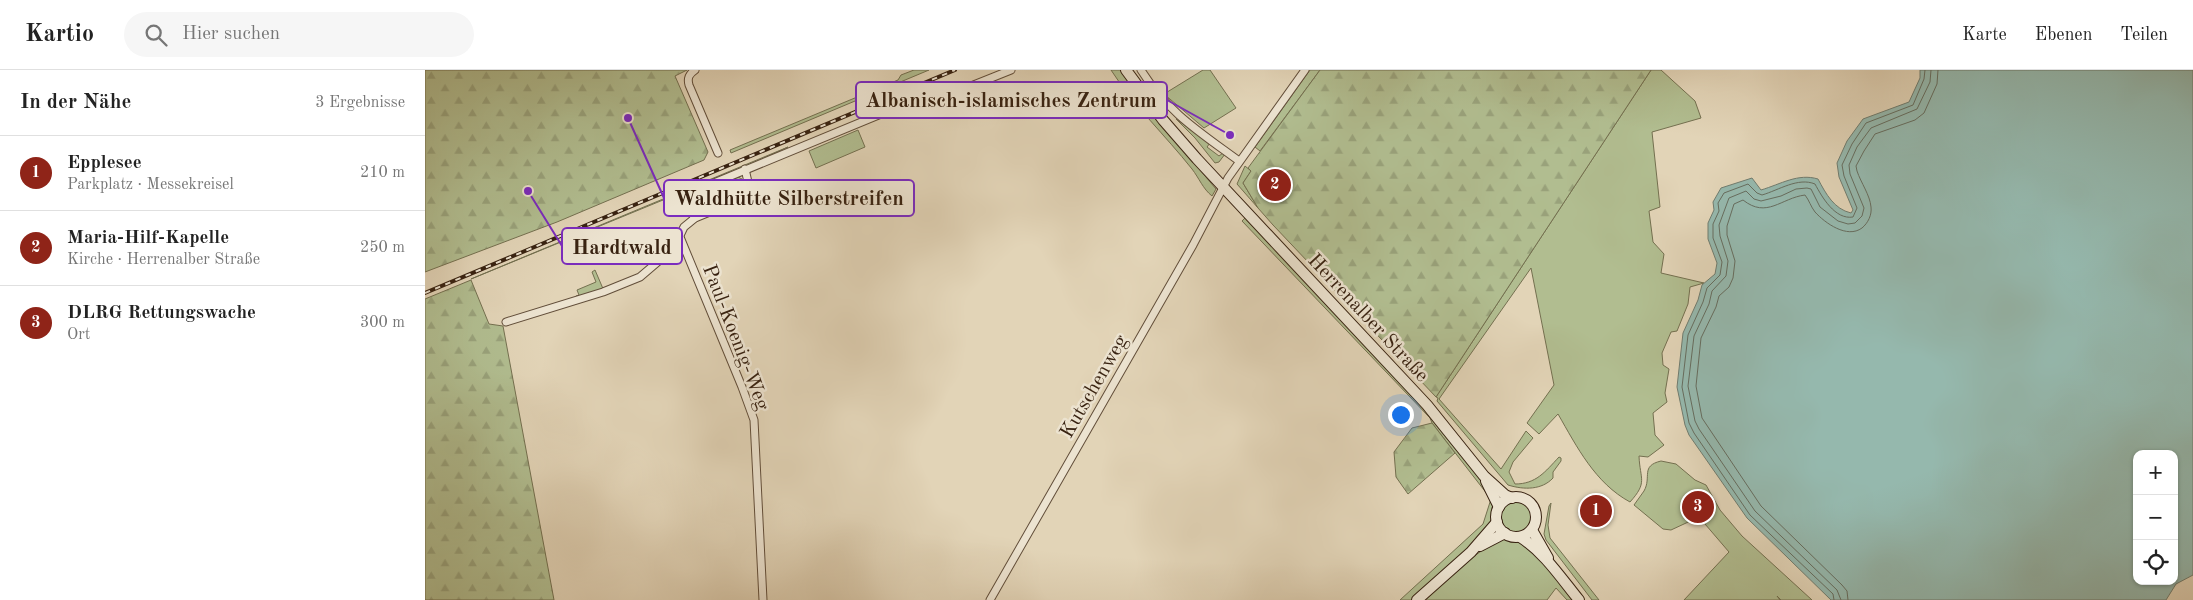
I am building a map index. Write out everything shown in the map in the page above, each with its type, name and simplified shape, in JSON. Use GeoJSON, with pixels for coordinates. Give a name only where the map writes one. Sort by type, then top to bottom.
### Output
{"type":"FeatureCollection","features":[{"type":"Feature","properties":{"kind":"main road","name":"Herrenalber Straße"},"geometry":{"type":"LineString","coordinates":[[1126,70],[1163,120],[1225,182],[1427,405],[1484,476],[1511,498]]}},
{"type":"Feature","properties":{"kind":"main road","name":"Herrenalber Straße"},"geometry":{"type":"LineString","coordinates":[[1484,476],[1499,507]]}},
{"type":"Feature","properties":{"kind":"main road"},"geometry":{"type":"LineString","coordinates":[[1417,600],[1471,552],[1497,522],[1499,507],[1511,498],[1525,499],[1533,506],[1536,521],[1532,530],[1520,537]]}},
{"type":"Feature","properties":{"kind":"main road"},"geometry":{"type":"LineString","coordinates":[[1497,522],[1505,533],[1520,537],[1529,543],[1551,565],[1579,600]]}},
{"type":"Feature","properties":{"kind":"main road"},"geometry":{"type":"LineString","coordinates":[[1532,530],[1551,565]]}},
{"type":"Feature","properties":{"kind":"main road"},"geometry":{"type":"LineString","coordinates":[[1471,552],[1505,533]]}},
{"type":"Feature","properties":{"kind":"street"},"geometry":{"type":"LineString","coordinates":[[695,70],[690,74],[689,85],[718,153]]}},
{"type":"Feature","properties":{"kind":"street"},"geometry":{"type":"LineString","coordinates":[[695,218],[689,210],[692,195],[697,190],[910,102],[941,98],[1011,70]]}},
{"type":"Feature","properties":{"kind":"street"},"geometry":{"type":"LineString","coordinates":[[1141,70],[1170,109],[1239,161]]}},
{"type":"Feature","properties":{"kind":"street","name":"Kutschenweg"},"geometry":{"type":"LineString","coordinates":[[990,600],[1193,245],[1225,182],[1305,70]]}},
{"type":"Feature","properties":{"kind":"street"},"geometry":{"type":"LineString","coordinates":[[506,322],[623,285],[640,277],[674,248],[684,227],[695,218],[751,195],[745,170]]}},
{"type":"Feature","properties":{"kind":"street","name":"Paul-Koenig-Weg"},"geometry":{"type":"LineString","coordinates":[[680,237],[754,420],[763,600]]}},
{"type":"Feature","properties":{"kind":"green space"},"geometry":{"type":"Polygon","coordinates":[[[425,70],[687,70],[675,76],[708,152],[704,160],[557,222],[425,272],[425,70]]]}},
{"type":"Feature","properties":{"kind":"green space"},"geometry":{"type":"Polygon","coordinates":[[[914,70],[929,70],[731,153],[730,150],[898,80],[901,75],[914,70]]]}},
{"type":"Feature","properties":{"kind":"green space"},"geometry":{"type":"Polygon","coordinates":[[[1111,70],[1121,70],[1146,106],[1216,189],[1212,196],[1182,156],[1130,96],[1111,70]]]}},
{"type":"Feature","properties":{"kind":"green space"},"geometry":{"type":"Polygon","coordinates":[[[1203,70],[1210,70],[1236,108],[1204,128],[1164,94],[1203,70]]]}},
{"type":"Feature","properties":{"kind":"green space"},"geometry":{"type":"Polygon","coordinates":[[[1310,70],[1320,70],[1260,151],[1255,147],[1310,70]]]}},
{"type":"Feature","properties":{"kind":"green space"},"geometry":{"type":"Polygon","coordinates":[[[1320,70],[1651,70],[1436,397],[1273,225],[1258,208],[1243,183],[1251,171],[1248,168],[1320,70]]]}},
{"type":"Feature","properties":{"kind":"green space"},"geometry":{"type":"Polygon","coordinates":[[[1651,70],[1661,70],[1695,101],[1701,118],[1652,132],[1660,207],[1649,211],[1653,242],[1664,254],[1661,273],[1704,283],[1690,287],[1688,304],[1677,331],[1671,332],[1662,353],[1663,365],[1669,369],[1665,393],[1667,402],[1653,413],[1655,435],[1664,445],[1648,457],[1639,456],[1642,480],[1639,490],[1630,502],[1597,475],[1558,414],[1539,434],[1527,423],[1554,385],[1531,268],[1439,399],[1501,469],[1526,431],[1533,438],[1513,462],[1509,472],[1515,484],[1529,482],[1540,476],[1559,457],[1561,458],[1553,472],[1553,478],[1544,485],[1520,488],[1508,485],[1437,401],[1438,398],[1436,397],[1651,70]]]}},
{"type":"Feature","properties":{"kind":"green space"},"geometry":{"type":"Polygon","coordinates":[[[1176,119],[1210,143],[1207,147],[1219,156],[1223,153],[1225,154],[1219,162],[1215,163],[1195,138],[1176,119]]]}},
{"type":"Feature","properties":{"kind":"green space"},"geometry":{"type":"Polygon","coordinates":[[[858,130],[865,147],[816,168],[809,151],[858,130]]]}},
{"type":"Feature","properties":{"kind":"green space"},"geometry":{"type":"Polygon","coordinates":[[[788,147],[701,187],[681,213],[678,205],[667,209],[663,200],[471,279],[788,147]]]}},
{"type":"Feature","properties":{"kind":"green space"},"geometry":{"type":"Polygon","coordinates":[[[1245,166],[1251,171],[1243,183],[1258,208],[1237,184],[1245,166]]]}},
{"type":"Feature","properties":{"kind":"green space"},"geometry":{"type":"Polygon","coordinates":[[[738,177],[742,179],[745,185],[731,200],[709,210],[696,210],[694,204],[698,194],[738,177]]]}},
{"type":"Feature","properties":{"kind":"green space"},"geometry":{"type":"Polygon","coordinates":[[[1245,218],[1386,366],[1441,428],[1491,492],[1494,504],[1493,515],[1490,525],[1483,535],[1411,600],[1400,600],[1483,524],[1491,499],[1430,418],[1242,221],[1245,218]]]}},
{"type":"Feature","properties":{"kind":"green space"},"geometry":{"type":"Polygon","coordinates":[[[595,270],[604,291],[577,299],[576,296],[579,295],[577,290],[596,282],[592,272],[595,270]]]}},
{"type":"Feature","properties":{"kind":"green space"},"geometry":{"type":"Polygon","coordinates":[[[471,280],[489,324],[503,326],[554,600],[425,600],[425,299],[471,280]]]}},
{"type":"Feature","properties":{"kind":"green space"},"geometry":{"type":"Polygon","coordinates":[[[1432,423],[1455,453],[1408,494],[1396,477],[1394,452],[1412,428],[1432,423]]]}},
{"type":"Feature","properties":{"kind":"green space"},"geometry":{"type":"Polygon","coordinates":[[[1661,461],[1676,464],[1695,480],[1706,485],[1720,510],[1742,536],[1812,600],[1781,600],[1777,596],[1780,600],[1684,600],[1729,552],[1699,517],[1671,530],[1663,529],[1634,505],[1644,491],[1649,469],[1655,463],[1661,461]]]}},
{"type":"Feature","properties":{"kind":"green space"},"geometry":{"type":"Polygon","coordinates":[[[1516,501],[1528,505],[1532,517],[1528,529],[1516,533],[1504,529],[1500,517],[1504,505],[1516,501]]]}},
{"type":"Feature","properties":{"kind":"green space"},"geometry":{"type":"Polygon","coordinates":[[[1551,503],[1548,525],[1550,538],[1599,600],[1592,600],[1546,540],[1544,534],[1551,503]]]}},
{"type":"Feature","properties":{"kind":"green space"},"geometry":{"type":"Polygon","coordinates":[[[1501,538],[1524,542],[1576,600],[1567,600],[1556,588],[1547,600],[1425,600],[1474,556],[1501,538]]]}},
{"type":"Feature","properties":{"kind":"water"},"geometry":{"type":"Polygon","coordinates":[[[1920,70],[2193,70],[2193,575],[2178,583],[2178,450],[2133,450],[2133,585],[2175,585],[2166,600],[1831,600],[1747,518],[1689,435],[1677,387],[1683,333],[1698,300],[1702,285],[1715,274],[1717,263],[1708,239],[1708,223],[1714,210],[1713,202],[1721,188],[1752,178],[1761,190],[1796,178],[1818,179],[1827,195],[1835,204],[1851,213],[1853,210],[1839,177],[1837,163],[1847,141],[1863,119],[1909,102],[1920,78],[1920,70]]]}},
{"type":"Feature","properties":{"kind":"railway"},"geometry":{"type":"LineString","coordinates":[[425,293],[955,70]]}},
{"type":"Feature","properties":{"kind":"place","name":"Waldhütte Silberstreifen"},"geometry":{"type":"Point","coordinates":[628,118]}},
{"type":"Feature","properties":{"kind":"place","name":"Albanisch-islamisches Zentrum"},"geometry":{"type":"Point","coordinates":[1230,135]}},
{"type":"Feature","properties":{"kind":"place","name":"Maria-Hilf-Kapelle"},"geometry":{"type":"Point","coordinates":[1275,185]}},
{"type":"Feature","properties":{"kind":"place","name":"Hardtwald"},"geometry":{"type":"Point","coordinates":[528,191]}},
{"type":"Feature","properties":{"kind":"place","name":"DLRG Rettungswache"},"geometry":{"type":"Point","coordinates":[1698,507]}},
{"type":"Feature","properties":{"kind":"place","name":"Epplesee"},"geometry":{"type":"Point","coordinates":[1596,511]}}]}
